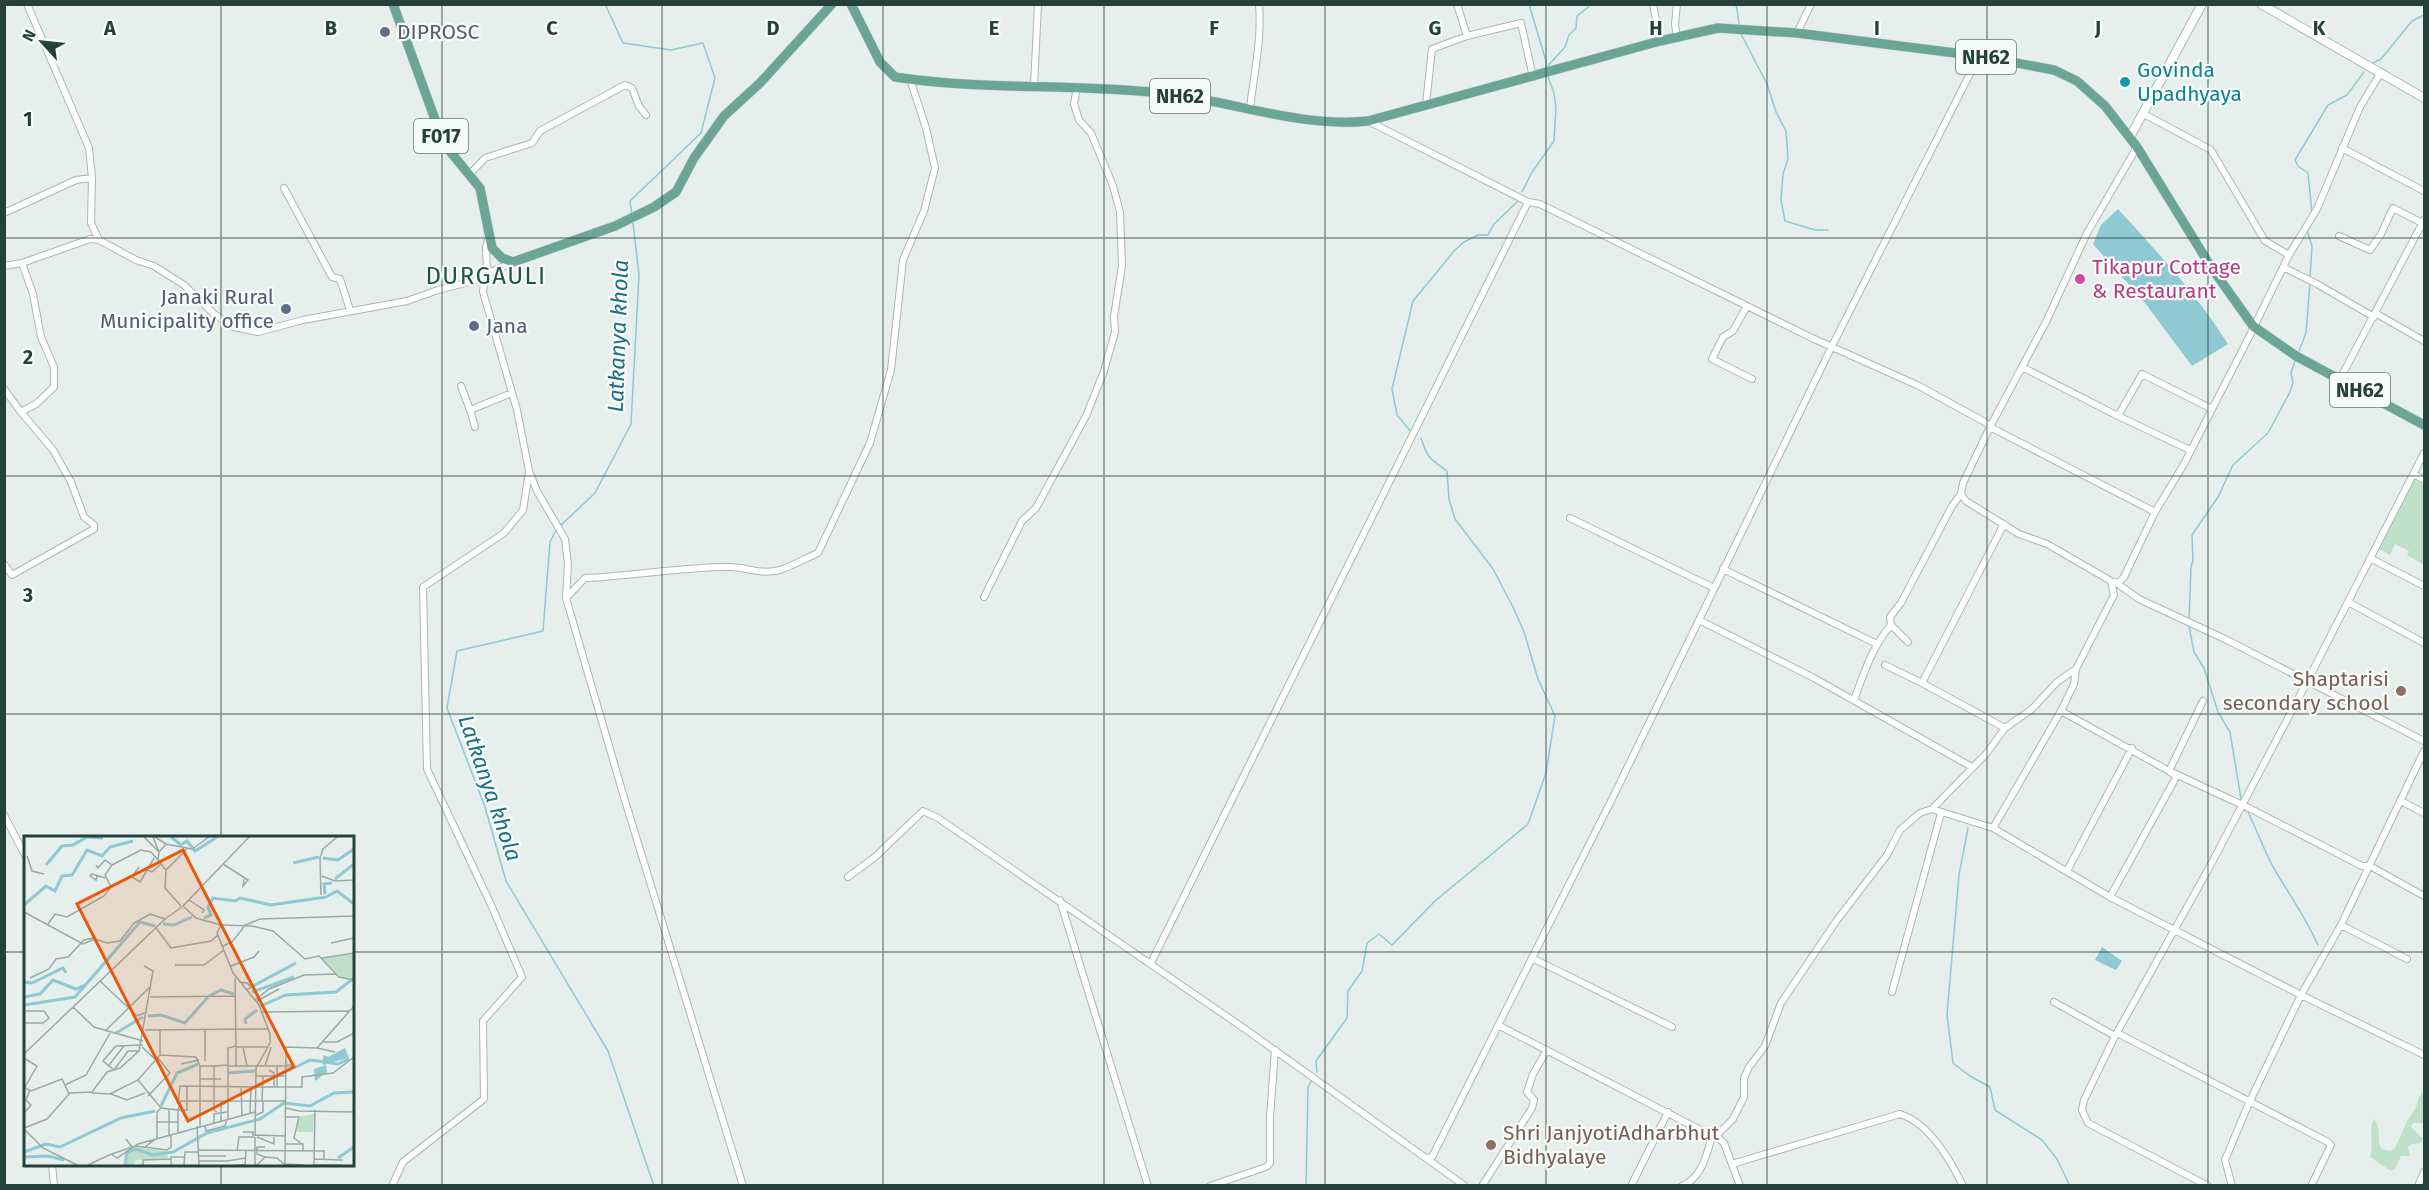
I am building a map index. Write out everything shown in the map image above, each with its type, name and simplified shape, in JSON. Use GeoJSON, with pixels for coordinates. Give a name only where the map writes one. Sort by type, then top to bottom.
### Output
{"type":"FeatureCollection","features":[{"type":"Feature","properties":{"kind":"main road","name":"F017"},"geometry":{"type":"LineString","coordinates":[[393,4],[444,144],[480,188],[492,248],[501,258],[513,262]]}},
{"type":"Feature","properties":{"kind":"main road"},"geometry":{"type":"LineString","coordinates":[[513,262],[615,226],[654,207],[676,192],[694,158],[724,116],[760,82],[831,4]]}},
{"type":"Feature","properties":{"kind":"main road","name":"NH62"},"geometry":{"type":"LineString","coordinates":[[851,4],[880,62],[895,77],[1168,94],[1322,122],[1368,120],[1547,74],[1660,41],[1718,28],[1797,33],[1979,56],[2055,70],[2077,81],[2105,105],[2137,147],[2226,290],[2253,326],[2293,354],[2424,424]]}},
{"type":"Feature","properties":{"kind":"street"},"geometry":{"type":"LineString","coordinates":[[27,4],[89,148],[92,178],[91,223],[99,240]]}},
{"type":"Feature","properties":{"kind":"street"},"geometry":{"type":"LineString","coordinates":[[1034,86],[1038,4]]}},
{"type":"Feature","properties":{"kind":"street"},"geometry":{"type":"LineString","coordinates":[[1250,108],[1261,24],[1259,4]]}},
{"type":"Feature","properties":{"kind":"street"},"geometry":{"type":"LineString","coordinates":[[1457,4],[1467,36]]}},
{"type":"Feature","properties":{"kind":"street"},"geometry":{"type":"LineString","coordinates":[[1653,4],[1660,41]]}},
{"type":"Feature","properties":{"kind":"street"},"geometry":{"type":"LineString","coordinates":[[1677,4],[1675,24],[1677,37]]}},
{"type":"Feature","properties":{"kind":"street"},"geometry":{"type":"LineString","coordinates":[[1797,33],[1811,4]]}},
{"type":"Feature","properties":{"kind":"street"},"geometry":{"type":"LineString","coordinates":[[2130,138],[2202,4]]}},
{"type":"Feature","properties":{"kind":"street"},"geometry":{"type":"LineString","coordinates":[[2261,4],[2424,98]]}},
{"type":"Feature","properties":{"kind":"street"},"geometry":{"type":"LineString","coordinates":[[1426,104],[1432,49],[1467,36],[1521,23],[1533,77]]}},
{"type":"Feature","properties":{"kind":"street"},"geometry":{"type":"LineString","coordinates":[[1427,1158],[1432,1157],[1532,958],[1832,346],[1979,56]]}},
{"type":"Feature","properties":{"kind":"street"},"geometry":{"type":"LineString","coordinates":[[2115,582],[2124,577],[2155,512],[2212,409],[2289,255],[2317,208],[2360,107],[2380,74]]}},
{"type":"Feature","properties":{"kind":"street"},"geometry":{"type":"LineString","coordinates":[[566,597],[585,578],[732,567],[755,573],[780,570],[818,553],[870,443],[891,370],[903,260],[924,211],[935,168],[926,128],[910,79]]}},
{"type":"Feature","properties":{"kind":"street"},"geometry":{"type":"LineString","coordinates":[[470,174],[485,158],[532,143],[540,131],[625,85],[632,88],[639,106],[646,115]]}},
{"type":"Feature","properties":{"kind":"street"},"geometry":{"type":"LineString","coordinates":[[984,597],[1022,521],[1036,508],[1086,416],[1104,371],[1115,332],[1114,316],[1122,266],[1120,212],[1113,186],[1091,133],[1079,120],[1074,104],[1077,87]]}},
{"type":"Feature","properties":{"kind":"street"},"geometry":{"type":"LineString","coordinates":[[2144,114],[2211,150],[2265,241],[2289,255]]}},
{"type":"Feature","properties":{"kind":"street"},"geometry":{"type":"LineString","coordinates":[[1368,120],[1528,202],[1540,204],[1747,306],[1917,385],[1979,418],[1990,427],[2155,512]]}},
{"type":"Feature","properties":{"kind":"street"},"geometry":{"type":"LineString","coordinates":[[1908,642],[1891,625],[1890,617],[1901,603],[1952,506],[1961,494],[1963,483],[1990,427],[2087,233],[2137,147]]}},
{"type":"Feature","properties":{"kind":"street"},"geometry":{"type":"LineString","coordinates":[[2342,148],[2424,191]]}},
{"type":"Feature","properties":{"kind":"street"},"geometry":{"type":"LineString","coordinates":[[4,213],[76,180],[92,178]]}},
{"type":"Feature","properties":{"kind":"street"},"geometry":{"type":"LineString","coordinates":[[284,188],[332,277],[340,279],[350,310]]}},
{"type":"Feature","properties":{"kind":"street"},"geometry":{"type":"LineString","coordinates":[[1151,963],[1528,202]]}},
{"type":"Feature","properties":{"kind":"street"},"geometry":{"type":"LineString","coordinates":[[2339,236],[2370,250],[2381,234],[2393,208],[2424,223],[2376,316],[2340,379]]}},
{"type":"Feature","properties":{"kind":"street"},"geometry":{"type":"LineString","coordinates":[[489,237],[486,247],[487,270],[483,292],[512,393],[530,471],[537,491],[565,539],[568,564],[566,597],[626,805],[743,1185]]}},
{"type":"Feature","properties":{"kind":"street"},"geometry":{"type":"LineString","coordinates":[[4,266],[22,263],[90,239],[99,240],[136,260],[154,266],[184,285],[214,315],[234,327],[258,332],[350,310],[415,299],[438,290],[477,280],[513,262]]}},
{"type":"Feature","properties":{"kind":"street"},"geometry":{"type":"LineString","coordinates":[[21,412],[46,396],[54,387],[55,377],[54,367],[41,337],[33,294],[22,263]]}},
{"type":"Feature","properties":{"kind":"street"},"geometry":{"type":"LineString","coordinates":[[2283,267],[2424,341]]}},
{"type":"Feature","properties":{"kind":"street"},"geometry":{"type":"LineString","coordinates":[[1747,306],[1733,331],[1723,337],[1712,359],[1752,380]]}},
{"type":"Feature","properties":{"kind":"street"},"geometry":{"type":"LineString","coordinates":[[2022,367],[2190,450]]}},
{"type":"Feature","properties":{"kind":"street"},"geometry":{"type":"LineString","coordinates":[[2118,416],[2142,374],[2212,409]]}},
{"type":"Feature","properties":{"kind":"street"},"geometry":{"type":"LineString","coordinates":[[461,386],[475,427]]}},
{"type":"Feature","properties":{"kind":"street"},"geometry":{"type":"LineString","coordinates":[[4,389],[53,450],[71,482],[84,517],[94,525],[94,529],[12,575],[4,564]]}},
{"type":"Feature","properties":{"kind":"street"},"geometry":{"type":"LineString","coordinates":[[470,410],[512,393]]}},
{"type":"Feature","properties":{"kind":"street"},"geometry":{"type":"LineString","coordinates":[[2208,1185],[2088,1123],[2082,1110],[2084,1100],[2116,1035],[2307,682],[2424,453]]}},
{"type":"Feature","properties":{"kind":"street"},"geometry":{"type":"LineString","coordinates":[[390,1185],[403,1162],[484,1099],[483,1021],[522,976],[427,769],[423,587],[504,533],[523,510],[530,471]]}},
{"type":"Feature","properties":{"kind":"street"},"geometry":{"type":"LineString","coordinates":[[2417,476],[2424,480]]}},
{"type":"Feature","properties":{"kind":"street"},"geometry":{"type":"LineString","coordinates":[[1961,494],[1966,501],[2019,534],[2047,544],[2115,582],[2139,599],[2227,640],[2424,741]]}},
{"type":"Feature","properties":{"kind":"street"},"geometry":{"type":"LineString","coordinates":[[1570,518],[1714,588]]}},
{"type":"Feature","properties":{"kind":"street"},"geometry":{"type":"LineString","coordinates":[[1922,682],[2004,524]]}},
{"type":"Feature","properties":{"kind":"street"},"geometry":{"type":"LineString","coordinates":[[2370,558],[2424,586]]}},
{"type":"Feature","properties":{"kind":"street"},"geometry":{"type":"LineString","coordinates":[[1723,569],[1877,644]]}},
{"type":"Feature","properties":{"kind":"street"},"geometry":{"type":"LineString","coordinates":[[1993,828],[2061,711],[2074,684],[2076,669],[2114,595],[2115,582]]}},
{"type":"Feature","properties":{"kind":"street"},"geometry":{"type":"LineString","coordinates":[[2348,602],[2424,643]]}},
{"type":"Feature","properties":{"kind":"street"},"geometry":{"type":"LineString","coordinates":[[1698,620],[1854,700],[1972,767]]}},
{"type":"Feature","properties":{"kind":"street"},"geometry":{"type":"LineString","coordinates":[[1854,700],[1865,666],[1891,625]]}},
{"type":"Feature","properties":{"kind":"street"},"geometry":{"type":"LineString","coordinates":[[1885,665],[1922,682],[2005,728]]}},
{"type":"Feature","properties":{"kind":"street"},"geometry":{"type":"LineString","coordinates":[[1682,1185],[1688,1183],[1705,1161],[1714,1136],[1733,1119],[1744,1097],[1744,1078],[1749,1067],[1765,1046],[1781,1003],[1837,920],[1887,855],[1900,830],[1920,813],[1932,808],[1986,754],[2005,728],[2032,709],[2057,682],[2076,669]]}},
{"type":"Feature","properties":{"kind":"street"},"geometry":{"type":"LineString","coordinates":[[2169,771],[2204,701]]}},
{"type":"Feature","properties":{"kind":"street"},"geometry":{"type":"LineString","coordinates":[[2061,711],[2132,748],[2176,776],[2110,897]]}},
{"type":"Feature","properties":{"kind":"street"},"geometry":{"type":"LineString","coordinates":[[2067,871],[2132,748]]}},
{"type":"Feature","properties":{"kind":"street"},"geometry":{"type":"LineString","coordinates":[[2232,1185],[2225,1160],[2249,1103],[2301,995],[2341,926],[2424,752]]}},
{"type":"Feature","properties":{"kind":"street"},"geometry":{"type":"LineString","coordinates":[[2169,771],[2362,866],[2370,866],[2424,896]]}},
{"type":"Feature","properties":{"kind":"street"},"geometry":{"type":"LineString","coordinates":[[2401,801],[2424,813]]}},
{"type":"Feature","properties":{"kind":"street"},"geometry":{"type":"LineString","coordinates":[[1932,808],[1941,813],[1993,828],[2110,897],[2424,1055]]}},
{"type":"Feature","properties":{"kind":"street"},"geometry":{"type":"LineString","coordinates":[[848,877],[875,857],[923,811],[938,818],[1151,963],[1465,1185]]}},
{"type":"Feature","properties":{"kind":"street"},"geometry":{"type":"LineString","coordinates":[[1892,992],[1941,813]]}},
{"type":"Feature","properties":{"kind":"street"},"geometry":{"type":"LineString","coordinates":[[4,815],[24,853]]}},
{"type":"Feature","properties":{"kind":"street"},"geometry":{"type":"LineString","coordinates":[[1060,900],[1148,1185]]}},
{"type":"Feature","properties":{"kind":"street"},"geometry":{"type":"LineString","coordinates":[[2341,926],[2407,959]]}},
{"type":"Feature","properties":{"kind":"street"},"geometry":{"type":"LineString","coordinates":[[1532,958],[1672,1027]]}},
{"type":"Feature","properties":{"kind":"street"},"geometry":{"type":"LineString","coordinates":[[2054,1002],[2331,1145],[2311,1185]]}},
{"type":"Feature","properties":{"kind":"street"},"geometry":{"type":"LineString","coordinates":[[1498,1025],[1714,1136],[1724,1143],[1740,1185]]}},
{"type":"Feature","properties":{"kind":"street"},"geometry":{"type":"LineString","coordinates":[[1210,1185],[1266,1167],[1270,1163],[1270,1117],[1275,1050]]}},
{"type":"Feature","properties":{"kind":"street"},"geometry":{"type":"LineString","coordinates":[[1482,1185],[1532,1108],[1534,1100],[1527,1092],[1533,1074],[1547,1050]]}},
{"type":"Feature","properties":{"kind":"street"},"geometry":{"type":"LineString","coordinates":[[1631,1185],[1668,1112]]}},
{"type":"Feature","properties":{"kind":"street"},"geometry":{"type":"LineString","coordinates":[[1732,1164],[1900,1114],[1911,1117],[1926,1130],[1963,1185]]}},
{"type":"Feature","properties":{"kind":"street"},"geometry":{"type":"LineString","coordinates":[[52,1166],[54,1185]]}},
{"type":"Feature","properties":{"kind":"street"},"geometry":{"type":"LineString","coordinates":[[2418,1185],[2424,1172]]}},
{"type":"Feature","properties":{"kind":"green space"},"geometry":{"type":"Polygon","coordinates":[[[2414,480],[2424,485],[2424,565],[2407,555],[2409,551],[2395,544],[2390,555],[2379,549],[2414,480]]]}},
{"type":"Feature","properties":{"kind":"green space"},"geometry":{"type":"Polygon","coordinates":[[[2424,1090],[2424,1123],[2413,1123],[2411,1127],[2423,1139],[2420,1143],[2408,1147],[2410,1156],[2401,1156],[2395,1169],[2391,1171],[2370,1157],[2371,1128],[2374,1119],[2382,1149],[2390,1151],[2395,1148],[2424,1090]]]}},
{"type":"Feature","properties":{"kind":"water"},"geometry":{"type":"Polygon","coordinates":[[[2118,209],[2190,290],[2228,344],[2192,366],[2145,303],[2093,244],[2101,225],[2118,209]]]}},
{"type":"Feature","properties":{"kind":"water"},"geometry":{"type":"Polygon","coordinates":[[[2102,947],[2122,961],[2116,970],[2095,960],[2102,947]]]}},
{"type":"Feature","properties":{"kind":"waterway","name":"Latkanya khola"},"geometry":{"type":"LineString","coordinates":[[605,4],[623,43],[671,50],[703,43],[715,78],[701,133],[630,201],[632,215]]}},
{"type":"Feature","properties":{"kind":"waterway"},"geometry":{"type":"LineString","coordinates":[[1529,4],[1546,61],[1546,69]]}},
{"type":"Feature","properties":{"kind":"waterway"},"geometry":{"type":"LineString","coordinates":[[1546,68],[1565,47],[1569,35],[1576,28],[1577,16],[1592,4]]}},
{"type":"Feature","properties":{"kind":"waterway"},"geometry":{"type":"LineString","coordinates":[[1736,4],[1739,23]]}},
{"type":"Feature","properties":{"kind":"waterway"},"geometry":{"type":"LineString","coordinates":[[2371,64],[2381,59],[2412,21],[2424,15]]}},
{"type":"Feature","properties":{"kind":"waterway"},"geometry":{"type":"LineString","coordinates":[[1741,34],[1767,84],[1776,112],[1786,131],[1788,159],[1783,174],[1781,200],[1785,221],[1815,230],[1828,230]]}},
{"type":"Feature","properties":{"kind":"waterway"},"geometry":{"type":"LineString","coordinates":[[2312,213],[2308,173],[2298,166],[2295,160],[2328,105],[2347,95],[2364,72]]}},
{"type":"Feature","properties":{"kind":"waterway"},"geometry":{"type":"LineString","coordinates":[[1522,192],[1532,172],[1554,141],[1556,108],[1554,93],[1548,77]]}},
{"type":"Feature","properties":{"kind":"waterway"},"geometry":{"type":"LineString","coordinates":[[1412,433],[1397,415],[1392,389],[1413,301],[1455,250],[1478,235],[1488,235],[1494,224],[1518,201]]}},
{"type":"Feature","properties":{"kind":"waterway","name":"Latkanya khola"},"geometry":{"type":"LineString","coordinates":[[560,526],[595,493],[631,424],[639,275],[633,223]]}},
{"type":"Feature","properties":{"kind":"waterway"},"geometry":{"type":"LineString","coordinates":[[2307,230],[2312,246],[2310,278]]}},
{"type":"Feature","properties":{"kind":"waterway"},"geometry":{"type":"LineString","coordinates":[[2299,351],[2306,333],[2310,283]]}},
{"type":"Feature","properties":{"kind":"waterway"},"geometry":{"type":"LineString","coordinates":[[2189,619],[2193,560],[2192,535],[2218,497],[2233,465],[2268,433],[2290,392],[2293,383],[2291,373],[2295,361]]}},
{"type":"Feature","properties":{"kind":"waterway"},"geometry":{"type":"LineString","coordinates":[[1317,1072],[1316,1061],[1347,1018],[1348,991],[1362,971],[1367,943],[1379,934],[1392,945],[1435,901],[1528,824],[1546,773],[1555,716],[1538,679],[1524,632],[1493,569],[1455,519],[1449,499],[1447,471],[1430,458],[1421,438]]}},
{"type":"Feature","properties":{"kind":"waterway","name":"Latkanya khola"},"geometry":{"type":"LineString","coordinates":[[556,530],[550,542],[543,631],[457,651],[447,708],[485,807],[506,881],[608,1051],[654,1186]]}},
{"type":"Feature","properties":{"kind":"waterway"},"geometry":{"type":"LineString","coordinates":[[2189,626],[2194,652],[2204,668],[2218,712],[2230,732],[2241,799]]}},
{"type":"Feature","properties":{"kind":"waterway"},"geometry":{"type":"LineString","coordinates":[[2248,812],[2272,865],[2304,917],[2318,945]]}},
{"type":"Feature","properties":{"kind":"waterway"},"geometry":{"type":"LineString","coordinates":[[1968,828],[1959,875],[1947,1014],[1953,1063],[1990,1087],[1995,1110],[2042,1140],[2057,1159],[2070,1186]]}},
{"type":"Feature","properties":{"kind":"waterway"},"geometry":{"type":"LineString","coordinates":[[1306,1186],[1308,1087],[1312,1080]]}},
{"type":"Feature","properties":{"kind":"place","name":"DIPROSC"},"geometry":{"type":"Point","coordinates":[385,32]}},
{"type":"Feature","properties":{"kind":"place","name":"Govinda Upadhyaya"},"geometry":{"type":"Point","coordinates":[2125,82]}},
{"type":"Feature","properties":{"kind":"place","name":"Tikapur Cottage & Restaurant"},"geometry":{"type":"Point","coordinates":[2080,279]}},
{"type":"Feature","properties":{"kind":"place","name":"Janaki Rural Municipality office"},"geometry":{"type":"Point","coordinates":[286,309]}},
{"type":"Feature","properties":{"kind":"place","name":"Jana"},"geometry":{"type":"Point","coordinates":[474,326]}},
{"type":"Feature","properties":{"kind":"place","name":"Shaptarisi secondary school"},"geometry":{"type":"Point","coordinates":[2401,691]}},
{"type":"Feature","properties":{"kind":"place","name":"Shri JanjyotiAdharbhut Bidhyalaye"},"geometry":{"type":"Point","coordinates":[1491,1145]}},
{"type":"Feature","properties":{"kind":"district","name":"DURGAULI"},"geometry":{"type":"Point","coordinates":[486,276]}}]}
